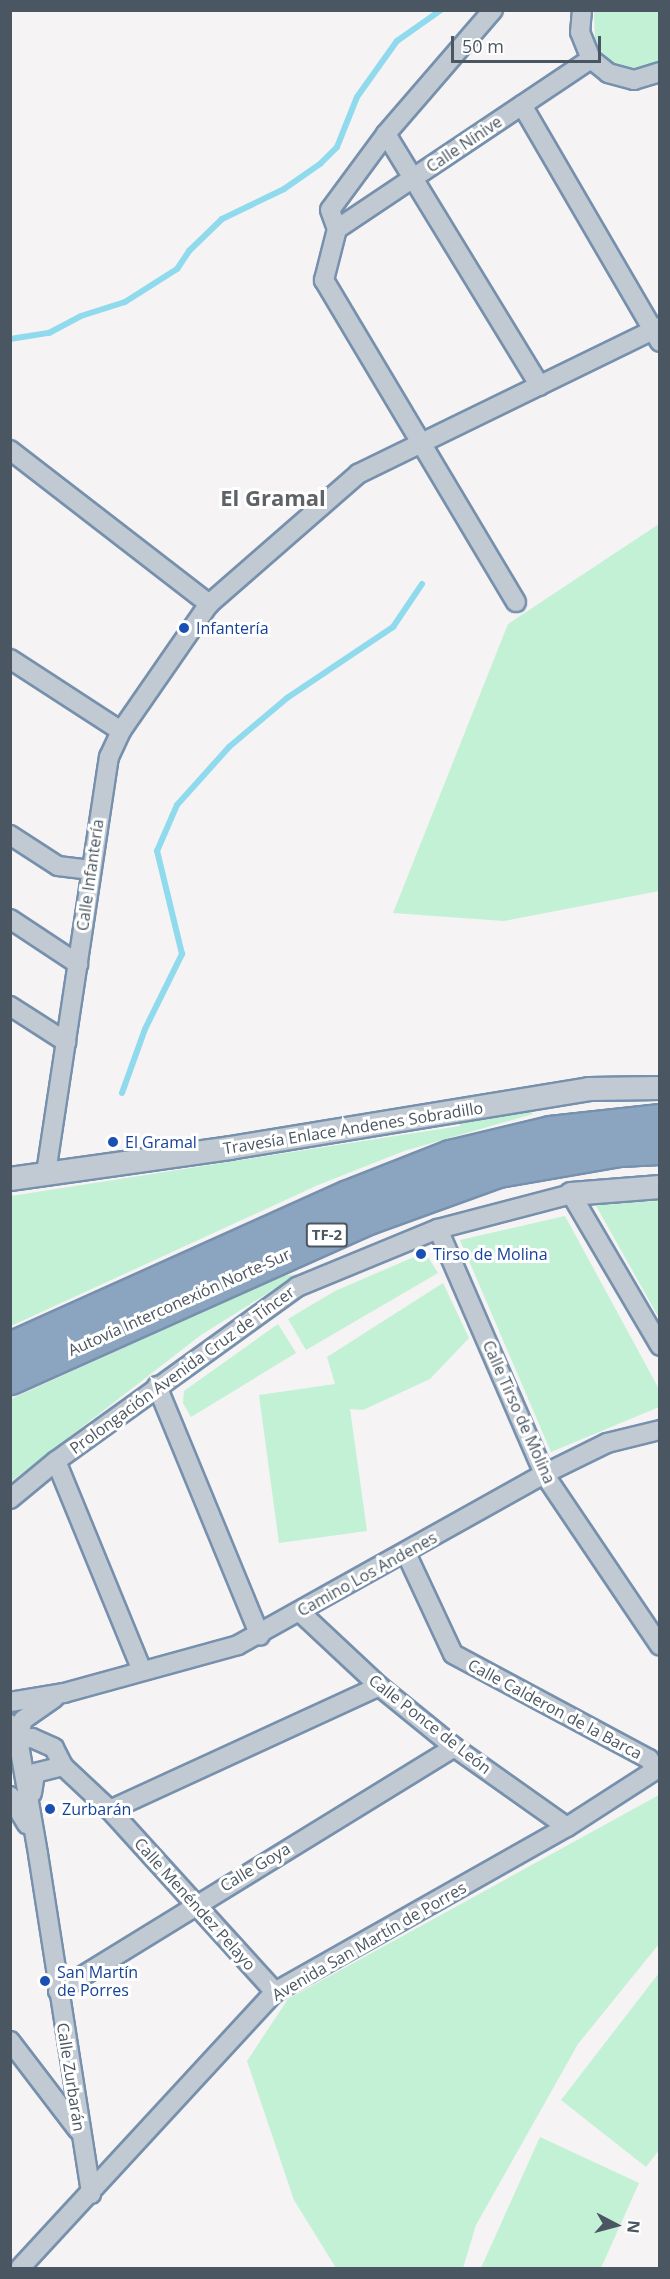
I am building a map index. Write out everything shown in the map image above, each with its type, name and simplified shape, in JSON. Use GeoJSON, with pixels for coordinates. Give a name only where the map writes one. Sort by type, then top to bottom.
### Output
{"type":"FeatureCollection","features":[{"type":"Feature","properties":{"kind":"highway","name":"Autovía Interconexión Norte-Sur"},"geometry":{"type":"LineString","coordinates":[[10,1349],[348,1197],[450,1157],[550,1133],[660,1121]]}},
{"type":"Feature","properties":{"kind":"highway","name":"Autovía Interconexión Norte-Sur"},"geometry":{"type":"LineString","coordinates":[[10,1377],[368,1217],[498,1170],[619,1149],[660,1147]]}},
{"type":"Feature","properties":{"kind":"street"},"geometry":{"type":"LineString","coordinates":[[493,10],[386,134],[330,210],[337,229],[324,280],[516,602]]}},
{"type":"Feature","properties":{"kind":"street"},"geometry":{"type":"LineString","coordinates":[[582,10],[580,32],[591,59],[608,73],[634,80],[657,80]]}},
{"type":"Feature","properties":{"kind":"street","name":"Calle Nínive"},"geometry":{"type":"LineString","coordinates":[[337,229],[591,59]]}},
{"type":"Feature","properties":{"kind":"street"},"geometry":{"type":"LineString","coordinates":[[522,105],[657,333]]}},
{"type":"Feature","properties":{"kind":"street"},"geometry":{"type":"LineString","coordinates":[[386,134],[540,386]]}},
{"type":"Feature","properties":{"kind":"street","name":"Calle Infantería"},"geometry":{"type":"LineString","coordinates":[[46,1173],[109,757],[121,731],[208,604],[358,474],[540,386],[657,333]]}},
{"type":"Feature","properties":{"kind":"street"},"geometry":{"type":"LineString","coordinates":[[10,450],[208,604]]}},
{"type":"Feature","properties":{"kind":"street"},"geometry":{"type":"LineString","coordinates":[[10,658],[121,731]]}},
{"type":"Feature","properties":{"kind":"street"},"geometry":{"type":"LineString","coordinates":[[10,835],[58,866],[91,870]]}},
{"type":"Feature","properties":{"kind":"street"},"geometry":{"type":"LineString","coordinates":[[10,920],[78,964]]}},
{"type":"Feature","properties":{"kind":"street"},"geometry":{"type":"LineString","coordinates":[[10,1006],[66,1042]]}},
{"type":"Feature","properties":{"kind":"street","name":"Travesía Enlace Andenes Sobradillo"},"geometry":{"type":"LineString","coordinates":[[10,1179],[230,1148],[589,1089],[660,1088]]}},
{"type":"Feature","properties":{"kind":"street"},"geometry":{"type":"LineString","coordinates":[[660,1187],[571,1194],[660,1346]]}},
{"type":"Feature","properties":{"kind":"street","name":"Prolongación Avenida Cruz de Tíncer"},"geometry":{"type":"LineString","coordinates":[[10,1499],[56,1461],[297,1287],[438,1228],[571,1194]]}},
{"type":"Feature","properties":{"kind":"street","name":"Calle Tirso de Molina"},"geometry":{"type":"LineString","coordinates":[[438,1228],[544,1474],[660,1646]]}},
{"type":"Feature","properties":{"kind":"street"},"geometry":{"type":"LineString","coordinates":[[158,1386],[260,1636]]}},
{"type":"Feature","properties":{"kind":"street","name":"Camino Los Andenes"},"geometry":{"type":"LineString","coordinates":[[10,1702],[64,1693],[238,1645],[260,1636],[544,1474],[608,1443],[660,1430]]}},
{"type":"Feature","properties":{"kind":"street"},"geometry":{"type":"LineString","coordinates":[[56,1461],[142,1671]]}},
{"type":"Feature","properties":{"kind":"street","name":"Calle Calderon de la Barca"},"geometry":{"type":"LineString","coordinates":[[406,1553],[453,1654],[649,1759],[657,1768]]}},
{"type":"Feature","properties":{"kind":"street","name":"Calle Ponce de León"},"geometry":{"type":"LineString","coordinates":[[300,1612],[379,1686],[454,1747],[567,1827]]}},
{"type":"Feature","properties":{"kind":"street"},"geometry":{"type":"LineString","coordinates":[[110,1810],[379,1686]]}},
{"type":"Feature","properties":{"kind":"street","name":"Camino Los Andenes"},"geometry":{"type":"LineString","coordinates":[[13,1740],[23,1720],[41,1704],[64,1693]]}},
{"type":"Feature","properties":{"kind":"street","name":"Calle Menéndez Pelayo"},"geometry":{"type":"LineString","coordinates":[[13,1740],[45,1742],[54,1748],[63,1766],[110,1810],[192,1905],[275,1992]]}},
{"type":"Feature","properties":{"kind":"street","name":"Calle Zurbarán"},"geometry":{"type":"LineString","coordinates":[[13,1740],[38,1854],[79,2132],[91,2194]]}},
{"type":"Feature","properties":{"kind":"street","name":"Calle Goya"},"geometry":{"type":"LineString","coordinates":[[58,1991],[192,1905],[454,1747]]}},
{"type":"Feature","properties":{"kind":"street"},"geometry":{"type":"LineString","coordinates":[[38,1854],[31,1781],[35,1773],[63,1766]]}},
{"type":"Feature","properties":{"kind":"street","name":"Avenida San Martín de Porres"},"geometry":{"type":"LineString","coordinates":[[20,2268],[91,2194],[275,1992],[567,1827],[657,1768]]}},
{"type":"Feature","properties":{"kind":"street","name":"Calle Zurbarán"},"geometry":{"type":"LineString","coordinates":[[10,1796],[21,1810],[38,1854]]}},
{"type":"Feature","properties":{"kind":"street"},"geometry":{"type":"LineString","coordinates":[[10,2041],[79,2132]]}},
{"type":"Feature","properties":{"kind":"green space"},"geometry":{"type":"Polygon","coordinates":[[[594,11],[659,11],[659,61],[634,69],[611,62],[595,43],[594,11]]]}},
{"type":"Feature","properties":{"kind":"green space"},"geometry":{"type":"Polygon","coordinates":[[[659,524],[659,891],[504,921],[393,913],[508,624],[659,524]]]}},
{"type":"Feature","properties":{"kind":"green space"},"geometry":{"type":"Polygon","coordinates":[[[529,1107],[533,1114],[404,1151],[318,1185],[11,1326],[11,1196],[460,1126],[458,1119],[529,1107]]]}},
{"type":"Feature","properties":{"kind":"green space"},"geometry":{"type":"Polygon","coordinates":[[[660,1201],[659,1318],[595,1204],[660,1201]]]}},
{"type":"Feature","properties":{"kind":"green space"},"geometry":{"type":"Polygon","coordinates":[[[565,1216],[659,1389],[659,1407],[551,1452],[460,1240],[565,1216]]]}},
{"type":"Feature","properties":{"kind":"green space"},"geometry":{"type":"Polygon","coordinates":[[[421,1254],[428,1257],[438,1273],[306,1350],[288,1319],[335,1291],[421,1254]]]}},
{"type":"Feature","properties":{"kind":"green space"},"geometry":{"type":"Polygon","coordinates":[[[298,1274],[201,1335],[11,1482],[11,1399],[282,1276],[298,1274]]]}},
{"type":"Feature","properties":{"kind":"green space"},"geometry":{"type":"Polygon","coordinates":[[[443,1283],[469,1338],[430,1379],[363,1410],[350,1409],[367,1531],[279,1543],[259,1395],[335,1384],[327,1357],[443,1283]]]}},
{"type":"Feature","properties":{"kind":"green space"},"geometry":{"type":"Polygon","coordinates":[[[278,1324],[296,1353],[191,1417],[183,1403],[184,1391],[278,1324]]]}},
{"type":"Feature","properties":{"kind":"green space"},"geometry":{"type":"Polygon","coordinates":[[[659,1795],[659,1944],[578,2044],[476,2225],[463,2268],[336,2268],[294,2200],[247,2061],[288,1999],[659,1795]]]}},
{"type":"Feature","properties":{"kind":"green space"},"geometry":{"type":"Polygon","coordinates":[[[659,1973],[659,2150],[646,2167],[561,2100],[659,1973]]]}},
{"type":"Feature","properties":{"kind":"green space"},"geometry":{"type":"Polygon","coordinates":[[[540,2137],[639,2183],[601,2268],[481,2268],[540,2137]]]}},
{"type":"Feature","properties":{"kind":"waterway"},"geometry":{"type":"LineString","coordinates":[[10,339],[49,333],[81,316],[125,302],[177,269],[189,251],[222,219],[284,189],[320,164],[337,147],[357,97],[397,41],[441,10]]}},
{"type":"Feature","properties":{"kind":"waterway"},"geometry":{"type":"LineString","coordinates":[[122,1093],[145,1029],[182,954],[157,851],[177,805],[229,747],[287,698],[393,627],[422,584]]}},
{"type":"Feature","properties":{"kind":"place","name":"Infantería"},"geometry":{"type":"Point","coordinates":[184,628]}},
{"type":"Feature","properties":{"kind":"place","name":"El Gramal"},"geometry":{"type":"Point","coordinates":[113,1142]}},
{"type":"Feature","properties":{"kind":"place","name":"Tirso de Molina"},"geometry":{"type":"Point","coordinates":[421,1254]}},
{"type":"Feature","properties":{"kind":"place","name":"Zurbarán"},"geometry":{"type":"Point","coordinates":[50,1809]}},
{"type":"Feature","properties":{"kind":"place","name":"San Martín de Porres"},"geometry":{"type":"Point","coordinates":[45,1981]}},
{"type":"Feature","properties":{"kind":"district","name":"El Gramal"},"geometry":{"type":"Point","coordinates":[273,498]}}]}
